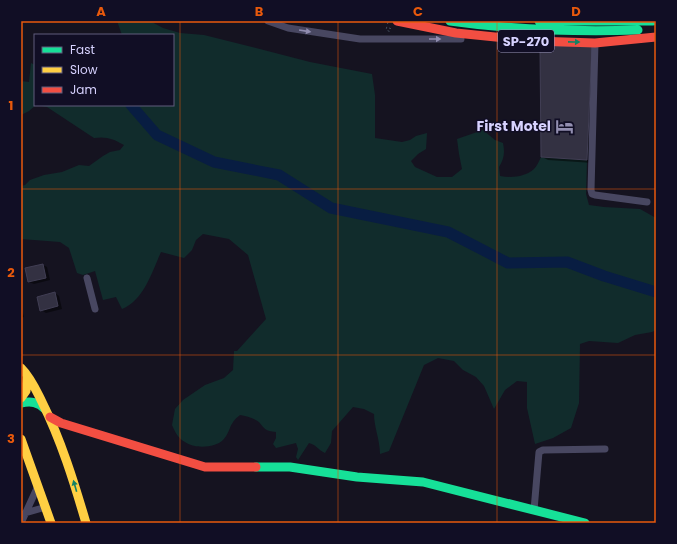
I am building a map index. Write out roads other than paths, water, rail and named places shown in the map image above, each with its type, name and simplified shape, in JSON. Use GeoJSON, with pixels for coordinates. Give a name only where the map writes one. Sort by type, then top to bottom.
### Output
{"type":"FeatureCollection","features":[{"type":"Feature","properties":{"kind":"main road","name":"SP-270"},"geometry":{"type":"LineString","coordinates":[[397,21],[474,36],[529,41],[594,43],[637,37],[656,37]]}},
{"type":"Feature","properties":{"kind":"main road","name":"SP-270"},"geometry":{"type":"LineString","coordinates":[[450,21],[494,27],[545,31],[656,29]]}},
{"type":"Feature","properties":{"kind":"main road","name":"SP-270"},"geometry":{"type":"LineString","coordinates":[[539,21],[653,21]]}},
{"type":"Feature","properties":{"kind":"main road"},"geometry":{"type":"LineString","coordinates":[[21,398],[28,388],[24,371]]}},
{"type":"Feature","properties":{"kind":"main road"},"geometry":{"type":"LineString","coordinates":[[24,371],[56,431],[72,475],[86,523]]}},
{"type":"Feature","properties":{"kind":"main road"},"geometry":{"type":"LineString","coordinates":[[21,403],[38,403],[48,414],[66,425],[205,467],[290,467],[358,477],[423,482],[585,523]]}},
{"type":"Feature","properties":{"kind":"main road"},"geometry":{"type":"LineString","coordinates":[[21,439],[51,523]]}},
{"type":"Feature","properties":{"kind":"street"},"geometry":{"type":"LineString","coordinates":[[268,21],[288,28],[360,39],[462,39],[529,41]]}},
{"type":"Feature","properties":{"kind":"street"},"geometry":{"type":"LineString","coordinates":[[594,43],[592,194],[648,202]]}},
{"type":"Feature","properties":{"kind":"street"},"geometry":{"type":"LineString","coordinates":[[87,278],[95,309]]}},
{"type":"Feature","properties":{"kind":"street"},"geometry":{"type":"LineString","coordinates":[[56,431],[60,426],[66,425]]}},
{"type":"Feature","properties":{"kind":"street"},"geometry":{"type":"LineString","coordinates":[[534,510],[539,452],[543,450],[605,448]]}},
{"type":"Feature","properties":{"kind":"street"},"geometry":{"type":"LineString","coordinates":[[21,523],[38,486]]}},
{"type":"Feature","properties":{"kind":"street"},"geometry":{"type":"LineString","coordinates":[[25,513],[46,507]]}},
{"type":"Feature","properties":{"kind":"waterway"},"geometry":{"type":"LineString","coordinates":[[132,106],[157,135],[214,162],[279,175],[331,208],[448,232],[508,263],[567,262],[604,276],[656,292]]}},
{"type":"Feature","properties":{"kind":"place","name":"First Motel"},"geometry":{"type":"Point","coordinates":[564,126]}}]}
